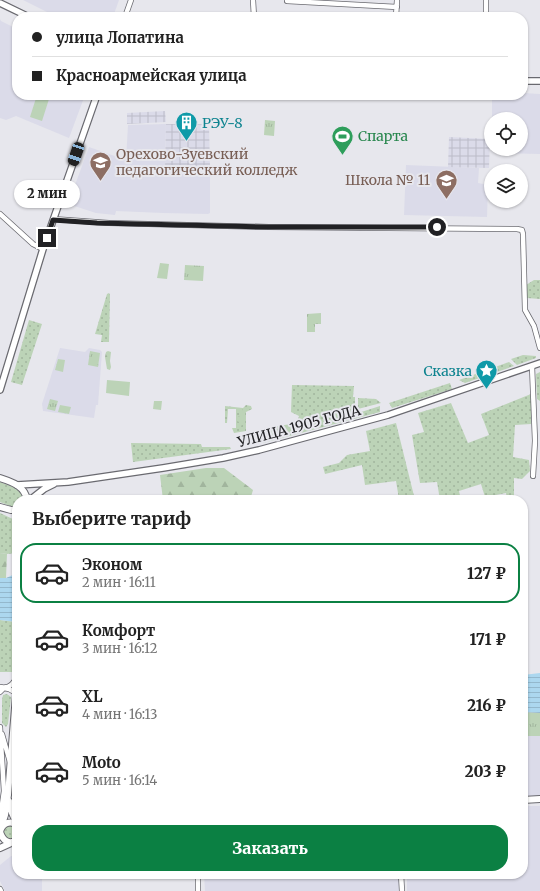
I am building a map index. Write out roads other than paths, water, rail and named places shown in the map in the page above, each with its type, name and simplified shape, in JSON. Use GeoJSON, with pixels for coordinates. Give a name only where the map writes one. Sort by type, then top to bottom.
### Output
{"type":"FeatureCollection","features":[{"type":"Feature","properties":{"kind":"main road"},"geometry":{"type":"LineString","coordinates":[[0,478],[17,485],[26,495]]}},
{"type":"Feature","properties":{"kind":"main road"},"geometry":{"type":"LineString","coordinates":[[0,507],[12,510]]}},
{"type":"Feature","properties":{"kind":"main road"},"geometry":{"type":"LineString","coordinates":[[12,740],[9,780],[0,829],[3,839],[8,842],[12,841]]}},
{"type":"Feature","properties":{"kind":"main road"},"geometry":{"type":"LineString","coordinates":[[6,796],[12,813]]}},
{"type":"Feature","properties":{"kind":"main road"},"geometry":{"type":"LineString","coordinates":[[528,800],[540,799]]}},
{"type":"Feature","properties":{"kind":"main road"},"geometry":{"type":"LineString","coordinates":[[0,829],[7,823],[12,822]]}},
{"type":"Feature","properties":{"kind":"main road"},"geometry":{"type":"LineString","coordinates":[[0,848],[12,842]]}},
{"type":"Feature","properties":{"kind":"street"},"geometry":{"type":"LineString","coordinates":[[127,12],[131,0]]}},
{"type":"Feature","properties":{"kind":"street"},"geometry":{"type":"LineString","coordinates":[[253,0],[254,12]]}},
{"type":"Feature","properties":{"kind":"street"},"geometry":{"type":"LineString","coordinates":[[396,12],[397,0]]}},
{"type":"Feature","properties":{"kind":"street"},"geometry":{"type":"LineString","coordinates":[[486,0],[486,12]]}},
{"type":"Feature","properties":{"kind":"street"},"geometry":{"type":"LineString","coordinates":[[287,1],[396,7]]}},
{"type":"Feature","properties":{"kind":"street"},"geometry":{"type":"LineString","coordinates":[[0,3],[19,12]]}},
{"type":"Feature","properties":{"kind":"street"},"geometry":{"type":"LineString","coordinates":[[528,81],[540,81]]}},
{"type":"Feature","properties":{"kind":"street"},"geometry":{"type":"LineString","coordinates":[[0,390],[43,249],[95,100]]}},
{"type":"Feature","properties":{"kind":"street"},"geometry":{"type":"LineString","coordinates":[[0,214],[33,244],[43,249]]}},
{"type":"Feature","properties":{"kind":"street"},"geometry":{"type":"LineString","coordinates":[[53,220],[269,227],[490,228],[522,230],[525,310],[534,326],[540,348]]}},
{"type":"Feature","properties":{"kind":"street","name":"УЛИЦА 1905 ГОДА"},"geometry":{"type":"LineString","coordinates":[[17,485],[56,482],[212,461],[259,450],[388,415],[540,363]]}},
{"type":"Feature","properties":{"kind":"street"},"geometry":{"type":"LineString","coordinates":[[532,366],[534,441],[533,476]]}},
{"type":"Feature","properties":{"kind":"street"},"geometry":{"type":"LineString","coordinates":[[36,495],[56,482]]}},
{"type":"Feature","properties":{"kind":"street"},"geometry":{"type":"LineString","coordinates":[[1,689],[12,684]]}},
{"type":"Feature","properties":{"kind":"street"},"geometry":{"type":"LineString","coordinates":[[1,689],[12,691]]}},
{"type":"Feature","properties":{"kind":"street"},"geometry":{"type":"LineString","coordinates":[[0,726],[10,764]]}},
{"type":"Feature","properties":{"kind":"street"},"geometry":{"type":"LineString","coordinates":[[0,726],[6,796],[0,819]]}},
{"type":"Feature","properties":{"kind":"street"},"geometry":{"type":"LineString","coordinates":[[198,879],[198,891]]}},
{"type":"Feature","properties":{"kind":"street"},"geometry":{"type":"LineString","coordinates":[[401,879],[402,891]]}},
{"type":"Feature","properties":{"kind":"water"},"geometry":{"type":"Polygon","coordinates":[[[12,575],[12,621],[0,620],[0,578],[6,578],[12,575]]]}},
{"type":"Feature","properties":{"kind":"water"},"geometry":{"type":"Polygon","coordinates":[[[540,673],[540,713],[528,712],[528,674],[540,673]]]}},
{"type":"Feature","properties":{"kind":"place","name":"РЭУ-8"},"geometry":{"type":"Point","coordinates":[186,142]}},
{"type":"Feature","properties":{"kind":"place","name":"Спарта"},"geometry":{"type":"Point","coordinates":[342,156]}},
{"type":"Feature","properties":{"kind":"place","name":"Орехово-Зуевский педагогический колледж"},"geometry":{"type":"Point","coordinates":[101,182]}},
{"type":"Feature","properties":{"kind":"place","name":"Школа № 11"},"geometry":{"type":"Point","coordinates":[446,200]}},
{"type":"Feature","properties":{"kind":"place","name":"Сказка"},"geometry":{"type":"Point","coordinates":[487,390]}}]}
